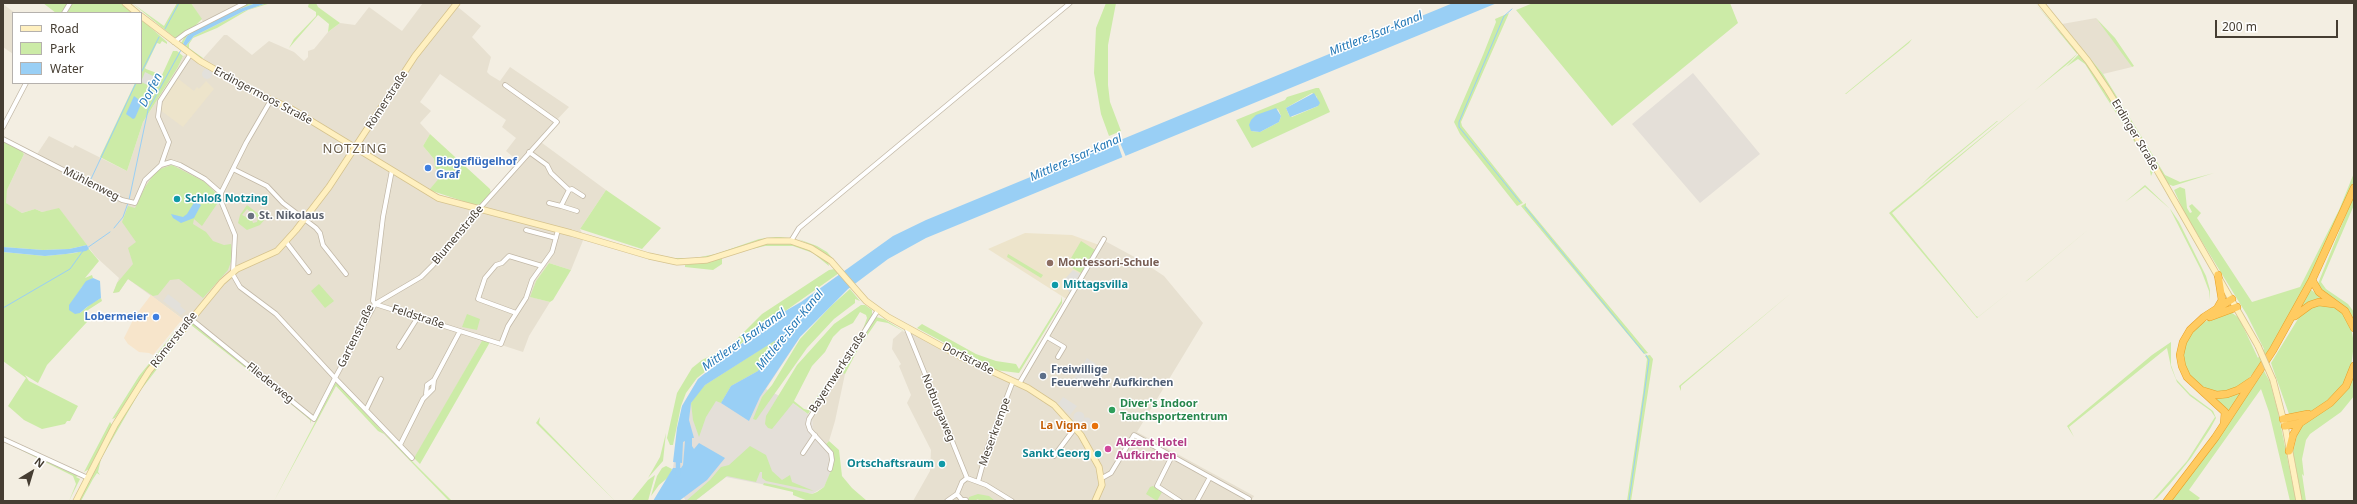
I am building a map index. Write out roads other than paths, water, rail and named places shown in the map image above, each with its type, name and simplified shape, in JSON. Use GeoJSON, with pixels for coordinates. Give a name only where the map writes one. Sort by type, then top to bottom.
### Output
{"type":"FeatureCollection","features":[{"type":"Feature","properties":{"kind":"highway"},"geometry":{"type":"LineString","coordinates":[[2167,501],[2224,427],[2258,376],[2312,280],[2354,188]]}},
{"type":"Feature","properties":{"kind":"highway"},"geometry":{"type":"LineString","coordinates":[[2217,309],[2222,300],[2218,275]]}},
{"type":"Feature","properties":{"kind":"highway"},"geometry":{"type":"LineString","coordinates":[[2312,280],[2319,292],[2338,305],[2351,319],[2354,328]]}},
{"type":"Feature","properties":{"kind":"highway"},"geometry":{"type":"LineString","coordinates":[[2224,427],[2225,412],[2199,390],[2184,373],[2180,354],[2183,342],[2196,324],[2232,299]]}},
{"type":"Feature","properties":{"kind":"highway"},"geometry":{"type":"LineString","coordinates":[[2290,320],[2310,305],[2319,302],[2338,305]]}},
{"type":"Feature","properties":{"kind":"highway"},"geometry":{"type":"LineString","coordinates":[[2196,324],[2237,307]]}},
{"type":"Feature","properties":{"kind":"highway"},"geometry":{"type":"LineString","coordinates":[[2284,423],[2300,422],[2321,410],[2343,390],[2354,366]]}},
{"type":"Feature","properties":{"kind":"highway"},"geometry":{"type":"LineString","coordinates":[[2199,390],[2217,395],[2227,394],[2238,390],[2258,376]]}},
{"type":"Feature","properties":{"kind":"highway"},"geometry":{"type":"LineString","coordinates":[[2284,423],[2321,410]]}},
{"type":"Feature","properties":{"kind":"highway"},"geometry":{"type":"LineString","coordinates":[[2290,452],[2293,435],[2300,422]]}},
{"type":"Feature","properties":{"kind":"street"},"geometry":{"type":"LineString","coordinates":[[65,12],[70,3]]}},
{"type":"Feature","properties":{"kind":"street"},"geometry":{"type":"LineString","coordinates":[[125,3],[137,12]]}},
{"type":"Feature","properties":{"kind":"street"},"geometry":{"type":"LineString","coordinates":[[176,44],[186,33],[245,3]]}},
{"type":"Feature","properties":{"kind":"street","name":"Römerstraße"},"geometry":{"type":"LineString","coordinates":[[76,501],[115,424],[140,383],[190,319],[232,272],[273,253],[286,242],[329,187],[415,56],[457,3]]}},
{"type":"Feature","properties":{"kind":"street"},"geometry":{"type":"LineString","coordinates":[[792,241],[799,228],[1070,3]]}},
{"type":"Feature","properties":{"kind":"street","name":"Erdinger Straße"},"geometry":{"type":"LineString","coordinates":[[2041,3],[2088,61],[2107,89],[2237,307],[2258,346],[2273,380],[2284,423],[2299,501]]}},
{"type":"Feature","properties":{"kind":"street","name":"Erdingermoos Straße"},"geometry":{"type":"LineString","coordinates":[[142,17],[188,53],[272,100],[290,108],[438,198],[588,237],[649,256],[677,262],[707,260],[767,241],[792,241]]}},
{"type":"Feature","properties":{"kind":"street","name":"Mühlenweg"},"geometry":{"type":"LineString","coordinates":[[3,139],[125,201],[135,203],[145,180],[161,165],[169,142],[158,117],[160,101],[188,53]]}},
{"type":"Feature","properties":{"kind":"street"},"geometry":{"type":"LineString","coordinates":[[3,126],[25,84]]}},
{"type":"Feature","properties":{"kind":"street","name":"Blumenstraße"},"geometry":{"type":"LineString","coordinates":[[375,304],[425,273],[479,209],[557,122],[505,85]]}},
{"type":"Feature","properties":{"kind":"street"},"geometry":{"type":"LineString","coordinates":[[232,272],[235,236],[221,201],[221,193],[272,100]]}},
{"type":"Feature","properties":{"kind":"street"},"geometry":{"type":"LineString","coordinates":[[529,152],[546,165],[551,174],[569,190],[572,189],[583,196]]}},
{"type":"Feature","properties":{"kind":"street"},"geometry":{"type":"LineString","coordinates":[[161,165],[171,162],[180,165],[199,176],[221,193]]}},
{"type":"Feature","properties":{"kind":"street"},"geometry":{"type":"LineString","coordinates":[[233,169],[267,186],[283,203],[305,219],[320,233],[323,245],[346,274]]}},
{"type":"Feature","properties":{"kind":"street","name":"Gartenstraße"},"geometry":{"type":"LineString","coordinates":[[232,272],[240,287],[276,314],[336,378],[375,304],[373,301],[383,217],[392,170]]}},
{"type":"Feature","properties":{"kind":"street"},"geometry":{"type":"LineString","coordinates":[[561,206],[569,190]]}},
{"type":"Feature","properties":{"kind":"street"},"geometry":{"type":"LineString","coordinates":[[549,203],[577,211]]}},
{"type":"Feature","properties":{"kind":"street","name":"Erdingermoos Straße"},"geometry":{"type":"LineString","coordinates":[[538,224],[546,224],[572,233]]}},
{"type":"Feature","properties":{"kind":"street"},"geometry":{"type":"LineString","coordinates":[[526,230],[556,238]]}},
{"type":"Feature","properties":{"kind":"street"},"geometry":{"type":"LineString","coordinates":[[542,266],[509,256],[502,263],[496,265],[485,278],[478,299],[516,313],[542,266],[552,252],[558,230]]}},
{"type":"Feature","properties":{"kind":"street"},"geometry":{"type":"LineString","coordinates":[[1019,384],[1104,239]]}},
{"type":"Feature","properties":{"kind":"street","name":"Dorfstraße"},"geometry":{"type":"LineString","coordinates":[[792,241],[816,250],[837,268],[866,301],[878,310],[961,357],[1019,384],[1054,405],[1075,428],[1095,458],[1102,478]]}},
{"type":"Feature","properties":{"kind":"street"},"geometry":{"type":"LineString","coordinates":[[286,242],[309,272]]}},
{"type":"Feature","properties":{"kind":"street","name":"Feldstraße"},"geometry":{"type":"LineString","coordinates":[[375,304],[500,344],[516,313]]}},
{"type":"Feature","properties":{"kind":"street","name":"Bayernwerkstraße"},"geometry":{"type":"LineString","coordinates":[[830,469],[832,460],[831,453],[815,435],[808,424],[812,412],[878,310]]}},
{"type":"Feature","properties":{"kind":"street"},"geometry":{"type":"LineString","coordinates":[[399,347],[418,317]]}},
{"type":"Feature","properties":{"kind":"street","name":"Fliederweg"},"geometry":{"type":"LineString","coordinates":[[190,319],[314,419],[336,378]]}},
{"type":"Feature","properties":{"kind":"street","name":"Notburgaweg"},"geometry":{"type":"LineString","coordinates":[[906,327],[967,478]]}},
{"type":"Feature","properties":{"kind":"street","name":"Feldstraße"},"geometry":{"type":"LineString","coordinates":[[400,445],[414,414],[426,394],[433,389],[434,380],[460,330]]}},
{"type":"Feature","properties":{"kind":"street"},"geometry":{"type":"LineString","coordinates":[[1047,337],[1064,347],[1058,357]]}},
{"type":"Feature","properties":{"kind":"street"},"geometry":{"type":"LineString","coordinates":[[336,378],[412,458]]}},
{"type":"Feature","properties":{"kind":"street"},"geometry":{"type":"LineString","coordinates":[[366,410],[381,379]]}},
{"type":"Feature","properties":{"kind":"street","name":"Feldstraße"},"geometry":{"type":"LineString","coordinates":[[426,394],[427,385],[434,380]]}},
{"type":"Feature","properties":{"kind":"street","name":"Meserkrempe"},"geometry":{"type":"LineString","coordinates":[[978,482],[987,449],[1013,381]]}},
{"type":"Feature","properties":{"kind":"street"},"geometry":{"type":"LineString","coordinates":[[1054,456],[1075,428]]}},
{"type":"Feature","properties":{"kind":"street"},"geometry":{"type":"LineString","coordinates":[[803,453],[815,435]]}},
{"type":"Feature","properties":{"kind":"street"},"geometry":{"type":"LineString","coordinates":[[1095,501],[1102,485],[1102,478],[1111,473],[1134,435],[1249,499],[1247,501]]}},
{"type":"Feature","properties":{"kind":"street"},"geometry":{"type":"LineString","coordinates":[[3,439],[88,478]]}},
{"type":"Feature","properties":{"kind":"street"},"geometry":{"type":"LineString","coordinates":[[1172,456],[1157,486],[1180,501]]}},
{"type":"Feature","properties":{"kind":"street"},"geometry":{"type":"LineString","coordinates":[[1196,501],[1210,477]]}},
{"type":"Feature","properties":{"kind":"street"},"geometry":{"type":"LineString","coordinates":[[947,501],[957,494],[962,482],[967,478],[978,482],[1012,501]]}},
{"type":"Feature","properties":{"kind":"street"},"geometry":{"type":"LineString","coordinates":[[957,494],[962,500],[966,500]]}},
{"type":"Feature","properties":{"kind":"water"},"geometry":{"type":"Polygon","coordinates":[[[256,3],[267,3],[244,11],[194,36],[184,48],[182,46],[187,36],[193,32],[234,11],[256,3]]]}},
{"type":"Feature","properties":{"kind":"water","name":"Mittlere-Isar-Kanal"},"geometry":{"type":"Polygon","coordinates":[[[1453,3],[1497,3],[926,238],[888,259],[848,289],[800,337],[760,397],[749,421],[721,403],[731,386],[758,371],[776,340],[705,385],[691,403],[689,420],[694,438],[692,438],[692,446],[694,449],[699,443],[725,458],[707,480],[679,501],[653,501],[673,468],[681,468],[683,465],[685,441],[683,442],[682,463],[673,462],[677,428],[682,406],[698,379],[775,317],[801,302],[893,236],[926,220],[1453,3]]]}},
{"type":"Feature","properties":{"kind":"water"},"geometry":{"type":"Polygon","coordinates":[[[1314,93],[1320,103],[1318,106],[1290,117],[1286,108],[1314,93]]]}},
{"type":"Feature","properties":{"kind":"water"},"geometry":{"type":"Polygon","coordinates":[[[134,96],[142,102],[135,118],[133,119],[126,114],[134,96]]]}},
{"type":"Feature","properties":{"kind":"water"},"geometry":{"type":"Polygon","coordinates":[[[1276,108],[1281,116],[1279,122],[1260,132],[1251,131],[1249,125],[1251,120],[1256,115],[1276,108]]]}},
{"type":"Feature","properties":{"kind":"water"},"geometry":{"type":"Polygon","coordinates":[[[195,201],[201,205],[194,218],[181,223],[173,218],[171,214],[183,217],[187,214],[195,201]]]}},
{"type":"Feature","properties":{"kind":"water"},"geometry":{"type":"Polygon","coordinates":[[[87,245],[89,249],[86,251],[45,256],[3,252],[3,247],[43,250],[69,249],[87,245]]]}},
{"type":"Feature","properties":{"kind":"water"},"geometry":{"type":"Polygon","coordinates":[[[93,278],[100,281],[101,298],[80,313],[75,314],[69,310],[69,305],[86,281],[93,278]]]}},
{"type":"Feature","properties":{"kind":"waterway","name":"Dorfen"},"geometry":{"type":"LineString","coordinates":[[165,29],[179,3]]}},
{"type":"Feature","properties":{"kind":"waterway"},"geometry":{"type":"LineString","coordinates":[[1512,9],[1504,16],[1459,122],[1459,127],[1520,202]]}},
{"type":"Feature","properties":{"kind":"waterway","name":"Dorfen"},"geometry":{"type":"LineString","coordinates":[[142,71],[159,37]]}},
{"type":"Feature","properties":{"kind":"waterway","name":"Dorfen"},"geometry":{"type":"LineString","coordinates":[[129,200],[148,110],[181,50]]}},
{"type":"Feature","properties":{"kind":"waterway","name":"Dorfen"},"geometry":{"type":"LineString","coordinates":[[91,179],[136,84]]}},
{"type":"Feature","properties":{"kind":"waterway","name":"Dorfen"},"geometry":{"type":"LineString","coordinates":[[114,228],[123,217],[128,203]]}},
{"type":"Feature","properties":{"kind":"waterway"},"geometry":{"type":"LineString","coordinates":[[1525,207],[1644,353]]}},
{"type":"Feature","properties":{"kind":"waterway","name":"Dorfen"},"geometry":{"type":"LineString","coordinates":[[87,248],[110,232]]}},
{"type":"Feature","properties":{"kind":"waterway"},"geometry":{"type":"LineString","coordinates":[[3,308],[70,269],[83,251]]}},
{"type":"Feature","properties":{"kind":"waterway"},"geometry":{"type":"LineString","coordinates":[[1629,501],[1649,360],[1646,355]]}},
{"type":"Feature","properties":{"kind":"waterway","name":"Mittlerer Isarkanal"},"geometry":{"type":"LineString","coordinates":[[678,458],[678,475]]}},
{"type":"Feature","properties":{"kind":"place","name":"Biogeflügelhof Graf"},"geometry":{"type":"Point","coordinates":[428,168]}},
{"type":"Feature","properties":{"kind":"place","name":"Schloß Notzing"},"geometry":{"type":"Point","coordinates":[177,199]}},
{"type":"Feature","properties":{"kind":"place","name":"St. Nikolaus"},"geometry":{"type":"Point","coordinates":[251,216]}},
{"type":"Feature","properties":{"kind":"place","name":"Montessori-Schule"},"geometry":{"type":"Point","coordinates":[1050,263]}},
{"type":"Feature","properties":{"kind":"place","name":"Mittagsvilla"},"geometry":{"type":"Point","coordinates":[1055,285]}},
{"type":"Feature","properties":{"kind":"place","name":"Lobermeier"},"geometry":{"type":"Point","coordinates":[156,317]}},
{"type":"Feature","properties":{"kind":"place","name":"Freiwillige Feuerwehr Aufkirchen"},"geometry":{"type":"Point","coordinates":[1043,376]}},
{"type":"Feature","properties":{"kind":"place","name":"Diver's Indoor Tauchsportzentrum"},"geometry":{"type":"Point","coordinates":[1112,410]}},
{"type":"Feature","properties":{"kind":"place","name":"La Vigna"},"geometry":{"type":"Point","coordinates":[1095,426]}},
{"type":"Feature","properties":{"kind":"place","name":"Akzent Hotel Aufkirchen"},"geometry":{"type":"Point","coordinates":[1108,449]}},
{"type":"Feature","properties":{"kind":"place","name":"Sankt Georg"},"geometry":{"type":"Point","coordinates":[1098,454]}},
{"type":"Feature","properties":{"kind":"place","name":"Ortschaftsraum"},"geometry":{"type":"Point","coordinates":[942,464]}},
{"type":"Feature","properties":{"kind":"district","name":"NOTZING"},"geometry":{"type":"Point","coordinates":[355,149]}}]}
